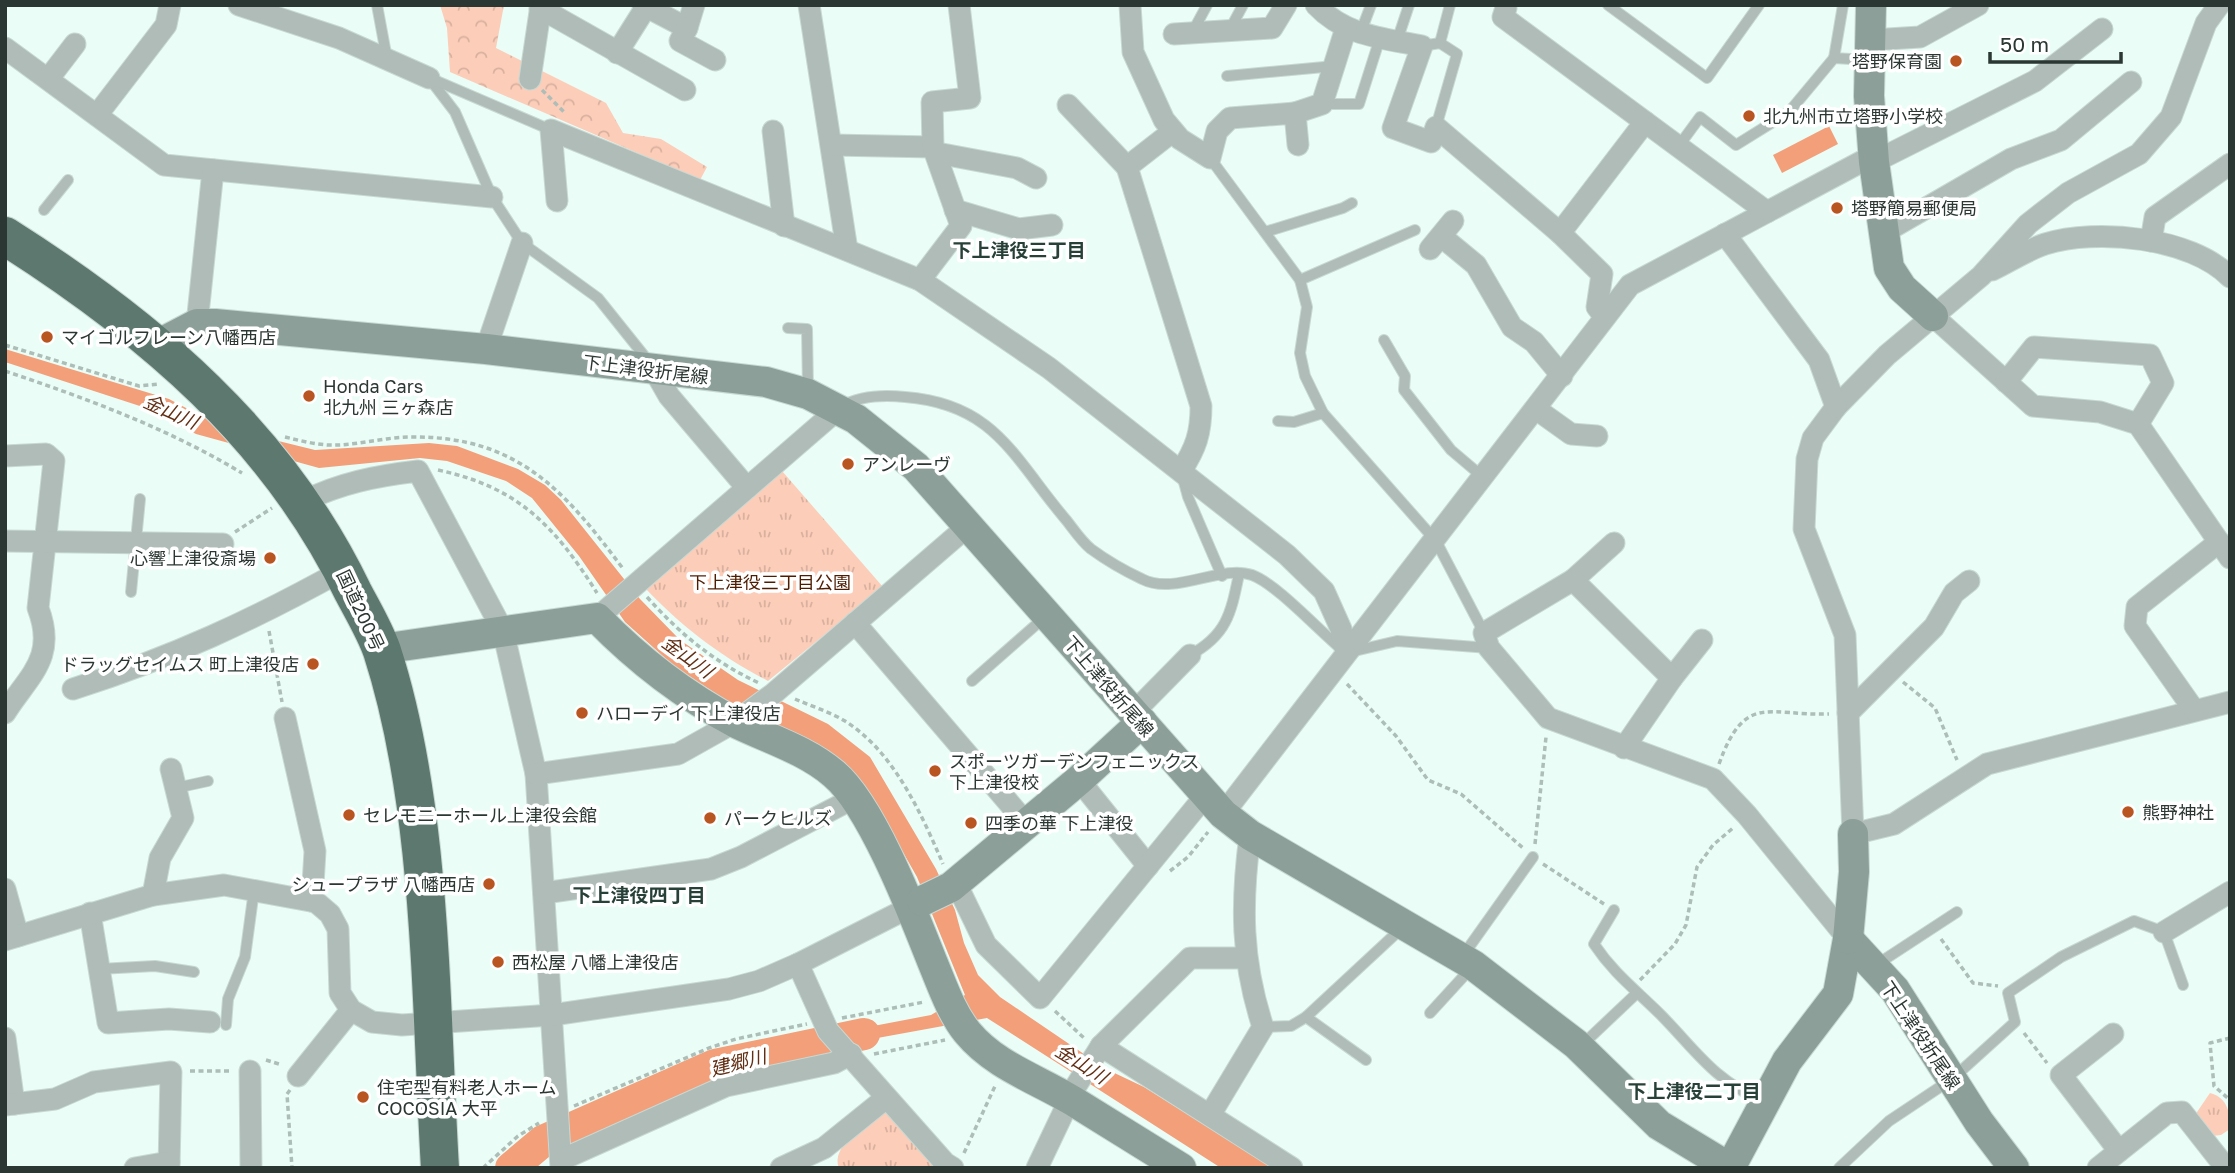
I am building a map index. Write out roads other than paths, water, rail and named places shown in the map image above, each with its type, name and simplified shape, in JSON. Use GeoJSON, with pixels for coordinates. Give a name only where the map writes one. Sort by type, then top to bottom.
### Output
{"type":"FeatureCollection","features":[{"type":"Feature","properties":{"kind":"highway","name":"国道200号"},"geometry":{"type":"LineString","coordinates":[[5,236],[36,256],[200,381],[243,426],[343,570],[381,649],[398,712],[421,840],[440,1168]]}},
{"type":"Feature","properties":{"kind":"main road"},"geometry":{"type":"LineString","coordinates":[[1871,5],[1874,158],[1889,268],[1902,288],[1933,316]]}},
{"type":"Feature","properties":{"kind":"main road"},"geometry":{"type":"LineString","coordinates":[[155,346],[197,324]]}},
{"type":"Feature","properties":{"kind":"main road","name":"下上津役折尾線"},"geometry":{"type":"LineString","coordinates":[[197,324],[486,349],[766,382],[808,394],[836,411],[856,419],[906,457],[1214,805],[1250,835],[1467,961],[1579,1047],[1659,1125],[1730,1168],[1787,1061],[1838,994],[1848,939]]}},
{"type":"Feature","properties":{"kind":"main road"},"geometry":{"type":"LineString","coordinates":[[381,649],[503,631],[605,612],[653,672],[799,751],[834,774],[856,797],[916,904],[947,997],[968,1033],[1004,1065],[1073,1093],[1180,1168]]}},
{"type":"Feature","properties":{"kind":"main road"},"geometry":{"type":"LineString","coordinates":[[916,904],[953,885],[1027,824],[1079,780],[1137,718]]}},
{"type":"Feature","properties":{"kind":"main road"},"geometry":{"type":"LineString","coordinates":[[1848,939],[1854,872],[1853,834]]}},
{"type":"Feature","properties":{"kind":"main road","name":"下上津役折尾線"},"geometry":{"type":"LineString","coordinates":[[1848,939],[1895,990],[1996,1147],[2014,1168]]}},
{"type":"Feature","properties":{"kind":"street"},"geometry":{"type":"LineString","coordinates":[[97,115],[166,24],[170,5]]}},
{"type":"Feature","properties":{"kind":"street"},"geometry":{"type":"LineString","coordinates":[[239,5],[340,38],[429,78]]}},
{"type":"Feature","properties":{"kind":"street"},"geometry":{"type":"LineString","coordinates":[[694,5],[680,41],[715,60]]}},
{"type":"Feature","properties":{"kind":"street"},"geometry":{"type":"LineString","coordinates":[[809,5],[848,250]]}},
{"type":"Feature","properties":{"kind":"street"},"geometry":{"type":"LineString","coordinates":[[920,280],[961,226],[935,150],[932,102],[970,99],[959,5]]}},
{"type":"Feature","properties":{"kind":"street"},"geometry":{"type":"LineString","coordinates":[[1130,5],[1133,52],[1172,132],[1210,158],[1217,131],[1230,118],[1295,113],[1322,104],[1351,24],[1431,44],[1393,128],[1431,142],[1436,127],[1560,233],[1602,274],[1597,307],[1604,316]]}},
{"type":"Feature","properties":{"kind":"street"},"geometry":{"type":"LineString","coordinates":[[1183,34],[1272,28],[1286,5]]}},
{"type":"Feature","properties":{"kind":"street"},"geometry":{"type":"LineString","coordinates":[[1870,50],[1920,37],[1978,5]]}},
{"type":"Feature","properties":{"kind":"street"},"geometry":{"type":"LineString","coordinates":[[2219,5],[2206,23],[2171,117],[2139,154],[2111,172],[2068,193],[2028,224],[1981,275],[1887,355],[1836,407],[1813,438],[1807,459],[1804,529],[1845,635],[1853,834],[1894,824],[1987,764],[2230,702]]}},
{"type":"Feature","properties":{"kind":"street"},"geometry":{"type":"LineString","coordinates":[[617,53],[644,6],[687,28]]}},
{"type":"Feature","properties":{"kind":"street"},"geometry":{"type":"LineString","coordinates":[[1506,6],[1503,17],[1768,212]]}},
{"type":"Feature","properties":{"kind":"street"},"geometry":{"type":"LineString","coordinates":[[530,79],[540,7],[685,90]]}},
{"type":"Feature","properties":{"kind":"street"},"geometry":{"type":"LineString","coordinates":[[953,885],[986,945],[1040,998],[1148,866],[1214,805],[1340,662],[1436,541],[1630,285],[1874,158],[2035,81],[2102,29]]}},
{"type":"Feature","properties":{"kind":"street"},"geometry":{"type":"LineString","coordinates":[[49,78],[75,44]]}},
{"type":"Feature","properties":{"kind":"street"},"geometry":{"type":"LineString","coordinates":[[5,48],[164,165],[492,197]]}},
{"type":"Feature","properties":{"kind":"street"},"geometry":{"type":"LineString","coordinates":[[1883,233],[2011,159],[2061,140],[2131,82]]}},
{"type":"Feature","properties":{"kind":"street"},"geometry":{"type":"LineString","coordinates":[[1068,105],[1127,167],[1202,406],[1201,433],[1194,451],[1181,471]]}},
{"type":"Feature","properties":{"kind":"street"},"geometry":{"type":"LineString","coordinates":[[1295,113],[1298,145]]}},
{"type":"Feature","properties":{"kind":"street"},"geometry":{"type":"LineString","coordinates":[[1560,233],[1645,122]]}},
{"type":"Feature","properties":{"kind":"street"},"geometry":{"type":"LineString","coordinates":[[557,201],[551,130],[920,280],[1049,368],[1287,555],[1324,591],[1341,629],[1340,662]]}},
{"type":"Feature","properties":{"kind":"street"},"geometry":{"type":"LineString","coordinates":[[773,131],[784,226]]}},
{"type":"Feature","properties":{"kind":"street"},"geometry":{"type":"LineString","coordinates":[[1127,167],[1172,132]]}},
{"type":"Feature","properties":{"kind":"street"},"geometry":{"type":"LineString","coordinates":[[832,145],[935,150],[1017,168],[1036,178]]}},
{"type":"Feature","properties":{"kind":"street"},"geometry":{"type":"LineString","coordinates":[[2151,241],[2155,218],[2230,164]]}},
{"type":"Feature","properties":{"kind":"street"},"geometry":{"type":"LineString","coordinates":[[197,324],[213,170]]}},
{"type":"Feature","properties":{"kind":"street"},"geometry":{"type":"LineString","coordinates":[[955,210],[1019,229],[1052,225]]}},
{"type":"Feature","properties":{"kind":"street"},"geometry":{"type":"LineString","coordinates":[[1725,234],[1819,360],[1836,407]]}},
{"type":"Feature","properties":{"kind":"street"},"geometry":{"type":"LineString","coordinates":[[1442,235],[1476,265],[1512,327],[1534,342],[1562,376]]}},
{"type":"Feature","properties":{"kind":"street"},"geometry":{"type":"LineString","coordinates":[[1981,275],[2045,244],[2095,236],[2151,241],[2208,261],[2230,277]]}},
{"type":"Feature","properties":{"kind":"street"},"geometry":{"type":"LineString","coordinates":[[486,349],[522,243]]}},
{"type":"Feature","properties":{"kind":"street"},"geometry":{"type":"LineString","coordinates":[[1933,316],[2033,405],[2100,412],[2138,424],[2226,552],[2137,607],[2134,626],[2194,710]]}},
{"type":"Feature","properties":{"kind":"street"},"geometry":{"type":"LineString","coordinates":[[2006,382],[2034,347],[2150,355],[2163,383],[2138,424]]}},
{"type":"Feature","properties":{"kind":"street"},"geometry":{"type":"LineString","coordinates":[[653,368],[676,405],[747,488]]}},
{"type":"Feature","properties":{"kind":"street"},"geometry":{"type":"LineString","coordinates":[[1536,410],[1571,434],[1597,436]]}},
{"type":"Feature","properties":{"kind":"street"},"geometry":{"type":"LineString","coordinates":[[605,612],[836,411]]}},
{"type":"Feature","properties":{"kind":"street"},"geometry":{"type":"LineString","coordinates":[[5,456],[46,454],[54,461],[38,608],[46,629],[44,645],[30,680],[5,713]]}},
{"type":"Feature","properties":{"kind":"street"},"geometry":{"type":"LineString","coordinates":[[277,478],[330,488],[418,471],[503,631],[536,774],[561,1159],[726,1086],[834,1063],[850,1054]]}},
{"type":"Feature","properties":{"kind":"street"},"geometry":{"type":"LineString","coordinates":[[536,774],[678,754],[740,719],[968,526]]}},
{"type":"Feature","properties":{"kind":"street"},"geometry":{"type":"LineString","coordinates":[[5,541],[223,544]]}},
{"type":"Feature","properties":{"kind":"street"},"geometry":{"type":"LineString","coordinates":[[1614,543],[1573,580],[1487,640],[1548,718],[1713,779],[1747,815],[1848,939]]}},
{"type":"Feature","properties":{"kind":"street"},"geometry":{"type":"LineString","coordinates":[[73,689],[151,664],[266,613],[343,570]]}},
{"type":"Feature","properties":{"kind":"street"},"geometry":{"type":"LineString","coordinates":[[1573,580],[1672,678]]}},
{"type":"Feature","properties":{"kind":"street"},"geometry":{"type":"LineString","coordinates":[[1848,713],[1934,627],[1954,593],[1969,581]]}},
{"type":"Feature","properties":{"kind":"street"},"geometry":{"type":"LineString","coordinates":[[856,623],[1027,824]]}},
{"type":"Feature","properties":{"kind":"street"},"geometry":{"type":"LineString","coordinates":[[1625,748],[1672,678],[1702,640]]}},
{"type":"Feature","properties":{"kind":"street"},"geometry":{"type":"LineString","coordinates":[[1137,718],[1190,655]]}},
{"type":"Feature","properties":{"kind":"street"},"geometry":{"type":"LineString","coordinates":[[285,718],[314,851],[312,901]]}},
{"type":"Feature","properties":{"kind":"street"},"geometry":{"type":"LineString","coordinates":[[153,895],[160,858],[183,818],[173,779]]}},
{"type":"Feature","properties":{"kind":"street"},"geometry":{"type":"LineString","coordinates":[[1079,780],[1148,866]]}},
{"type":"Feature","properties":{"kind":"street"},"geometry":{"type":"LineString","coordinates":[[544,893],[711,869],[740,857],[856,797]]}},
{"type":"Feature","properties":{"kind":"street"},"geometry":{"type":"LineString","coordinates":[[1210,1115],[1264,1027],[1245,958],[1245,878],[1250,835]]}},
{"type":"Feature","properties":{"kind":"street"},"geometry":{"type":"LineString","coordinates":[[5,889],[12,938],[153,895],[224,885],[312,901],[330,914],[338,929],[340,993],[351,1010],[372,1023],[432,1023],[552,1014],[729,989],[759,981],[798,964],[916,904]]}},
{"type":"Feature","properties":{"kind":"street"},"geometry":{"type":"LineString","coordinates":[[2164,932],[2230,892]]}},
{"type":"Feature","properties":{"kind":"street"},"geometry":{"type":"LineString","coordinates":[[90,913],[108,1023],[169,1018],[218,1023]]}},
{"type":"Feature","properties":{"kind":"street"},"geometry":{"type":"LineString","coordinates":[[1037,1168],[1073,1093],[1097,1052],[1191,958],[1245,958]]}},
{"type":"Feature","properties":{"kind":"street"},"geometry":{"type":"LineString","coordinates":[[798,964],[825,1026],[944,1163],[957,1164]]}},
{"type":"Feature","properties":{"kind":"street"},"geometry":{"type":"LineString","coordinates":[[298,1076],[351,1010]]}},
{"type":"Feature","properties":{"kind":"street"},"geometry":{"type":"LineString","coordinates":[[2113,1034],[2062,1075],[2119,1151]]}},
{"type":"Feature","properties":{"kind":"street"},"geometry":{"type":"LineString","coordinates":[[5,1038],[9,1104],[55,1099],[94,1082],[171,1072],[169,1165],[135,1168]]}},
{"type":"Feature","properties":{"kind":"street"},"geometry":{"type":"LineString","coordinates":[[1097,1052],[1210,1115],[1292,1168]]}},
{"type":"Feature","properties":{"kind":"street"},"geometry":{"type":"LineString","coordinates":[[250,1071],[251,1168]]}},
{"type":"Feature","properties":{"kind":"street"},"geometry":{"type":"LineString","coordinates":[[781,1168],[828,1158],[886,1098]]}},
{"type":"Feature","properties":{"kind":"street"},"geometry":{"type":"LineString","coordinates":[[2098,1168],[2167,1113],[2182,1112],[2223,1153]]}},
{"type":"Feature","properties":{"kind":"lane"},"geometry":{"type":"LineString","coordinates":[[377,5],[387,59]]}},
{"type":"Feature","properties":{"kind":"lane"},"geometry":{"type":"LineString","coordinates":[[1183,34],[1207,5]]}},
{"type":"Feature","properties":{"kind":"lane"},"geometry":{"type":"LineString","coordinates":[[1230,32],[1243,5]]}},
{"type":"Feature","properties":{"kind":"lane"},"geometry":{"type":"LineString","coordinates":[[1351,24],[1371,5]]}},
{"type":"Feature","properties":{"kind":"lane"},"geometry":{"type":"LineString","coordinates":[[1351,24],[1409,5]]}},
{"type":"Feature","properties":{"kind":"lane"},"geometry":{"type":"LineString","coordinates":[[1436,127],[1458,60],[1457,54],[1431,44],[1450,5]]}},
{"type":"Feature","properties":{"kind":"lane"},"geometry":{"type":"LineString","coordinates":[[1608,5],[1707,78],[1759,5]]}},
{"type":"Feature","properties":{"kind":"lane"},"geometry":{"type":"LineString","coordinates":[[1678,147],[1700,117],[1736,145],[1789,112],[1834,58],[1843,5]]}},
{"type":"Feature","properties":{"kind":"lane"},"geometry":{"type":"LineString","coordinates":[[1322,104],[1359,104],[1351,24]]}},
{"type":"Feature","properties":{"kind":"lane"},"geometry":{"type":"LineString","coordinates":[[1834,58],[1870,50]]}},
{"type":"Feature","properties":{"kind":"lane"},"geometry":{"type":"LineString","coordinates":[[1227,76],[1335,66]]}},
{"type":"Feature","properties":{"kind":"lane"},"geometry":{"type":"LineString","coordinates":[[429,78],[551,130]]}},
{"type":"Feature","properties":{"kind":"lane"},"geometry":{"type":"LineString","coordinates":[[429,78],[455,112],[492,197],[522,243],[598,298],[653,368]]}},
{"type":"Feature","properties":{"kind":"lane"},"geometry":{"type":"LineString","coordinates":[[836,411],[853,400],[870,397],[928,399],[956,407],[983,421],[1002,440],[1090,548],[1145,581],[1183,583],[1250,574],[1269,584],[1340,662],[1397,641],[1487,640],[1436,541],[1323,413],[1305,376],[1300,354],[1307,307],[1300,280],[1210,158]]}},
{"type":"Feature","properties":{"kind":"lane"},"geometry":{"type":"LineString","coordinates":[[44,210],[68,180]]}},
{"type":"Feature","properties":{"kind":"lane"},"geometry":{"type":"LineString","coordinates":[[1265,232],[1352,203]]}},
{"type":"Feature","properties":{"kind":"lane"},"geometry":{"type":"LineString","coordinates":[[1300,280],[1415,230]]}},
{"type":"Feature","properties":{"kind":"lane"},"geometry":{"type":"LineString","coordinates":[[788,328],[811,329],[808,394]]}},
{"type":"Feature","properties":{"kind":"lane"},"geometry":{"type":"LineString","coordinates":[[1384,340],[1405,376],[1404,390],[1451,450],[1484,478]]}},
{"type":"Feature","properties":{"kind":"lane"},"geometry":{"type":"LineString","coordinates":[[1278,421],[1294,422],[1323,413]]}},
{"type":"Feature","properties":{"kind":"lane"},"geometry":{"type":"LineString","coordinates":[[1181,471],[1188,497],[1223,576]]}},
{"type":"Feature","properties":{"kind":"lane"},"geometry":{"type":"LineString","coordinates":[[131,592],[139,499]]}},
{"type":"Feature","properties":{"kind":"lane"},"geometry":{"type":"LineString","coordinates":[[1190,655],[1207,646],[1231,614],[1239,574]]}},
{"type":"Feature","properties":{"kind":"lane"},"geometry":{"type":"LineString","coordinates":[[972,681],[1047,616]]}},
{"type":"Feature","properties":{"kind":"lane"},"geometry":{"type":"LineString","coordinates":[[173,779],[208,781]]}},
{"type":"Feature","properties":{"kind":"lane"},"geometry":{"type":"LineString","coordinates":[[1430,1013],[1467,961],[1533,857]]}},
{"type":"Feature","properties":{"kind":"lane"},"geometry":{"type":"LineString","coordinates":[[218,1023],[245,957],[254,890]]}},
{"type":"Feature","properties":{"kind":"lane"},"geometry":{"type":"LineString","coordinates":[[1614,910],[1594,944],[1611,970],[1721,1079],[1765,1103]]}},
{"type":"Feature","properties":{"kind":"lane"},"geometry":{"type":"LineString","coordinates":[[1874,967],[1957,912]]}},
{"type":"Feature","properties":{"kind":"lane"},"geometry":{"type":"LineString","coordinates":[[1840,1168],[1889,1121],[1952,1079],[2015,1021],[2008,993],[2061,957],[2133,921],[2164,932],[2183,985]]}},
{"type":"Feature","properties":{"kind":"lane"},"geometry":{"type":"LineString","coordinates":[[1264,1027],[1291,1026],[1307,1017],[1406,924]]}},
{"type":"Feature","properties":{"kind":"lane"},"geometry":{"type":"LineString","coordinates":[[99,969],[155,966],[194,972]]}},
{"type":"Feature","properties":{"kind":"lane"},"geometry":{"type":"LineString","coordinates":[[1579,1047],[1634,991]]}},
{"type":"Feature","properties":{"kind":"lane"},"geometry":{"type":"LineString","coordinates":[[1307,1017],[1366,1060]]}},
{"type":"Feature","properties":{"kind":"water"},"geometry":{"type":"Polygon","coordinates":[[[1829,126],[1838,144],[1782,173],[1773,155],[1829,126]]]}},
{"type":"Feature","properties":{"kind":"water","name":"金山川"},"geometry":{"type":"Polygon","coordinates":[[[5,349],[169,399],[222,427],[315,450],[429,443],[457,446],[518,469],[545,485],[561,500],[640,599],[680,640],[738,680],[828,724],[870,757],[936,869],[955,910],[964,943],[978,975],[1000,997],[1106,1069],[1144,1087],[1274,1168],[1221,1168],[987,1018],[850,1043],[842,1032],[931,1015],[965,995],[917,877],[874,801],[854,773],[826,749],[724,699],[674,666],[625,622],[579,556],[532,498],[506,481],[447,461],[420,458],[319,468],[196,434],[149,409],[5,362],[5,349]]]}},
{"type":"Feature","properties":{"kind":"waterway","name":"建郷川"},"geometry":{"type":"LineString","coordinates":[[511,1168],[543,1141],[715,1065],[864,1034]]}},
{"type":"Feature","properties":{"kind":"place","name":"塔野保育園"},"geometry":{"type":"Point","coordinates":[1956,61]}},
{"type":"Feature","properties":{"kind":"place","name":"北九州市立塔野小学校"},"geometry":{"type":"Point","coordinates":[1749,116]}},
{"type":"Feature","properties":{"kind":"place","name":"塔野簡易郵便局"},"geometry":{"type":"Point","coordinates":[1837,208]}},
{"type":"Feature","properties":{"kind":"place","name":"マイゴルフレーン八幡西店"},"geometry":{"type":"Point","coordinates":[47,337]}},
{"type":"Feature","properties":{"kind":"place","name":"Honda Cars 北九州 三ヶ森店"},"geometry":{"type":"Point","coordinates":[309,396]}},
{"type":"Feature","properties":{"kind":"place","name":"アンレーヴ"},"geometry":{"type":"Point","coordinates":[848,464]}},
{"type":"Feature","properties":{"kind":"place","name":"心響上津役斎場"},"geometry":{"type":"Point","coordinates":[270,558]}},
{"type":"Feature","properties":{"kind":"place","name":"ドラッグセイムス 町上津役店"},"geometry":{"type":"Point","coordinates":[313,664]}},
{"type":"Feature","properties":{"kind":"place","name":"ハローデイ 下上津役店"},"geometry":{"type":"Point","coordinates":[582,713]}},
{"type":"Feature","properties":{"kind":"place","name":"スポーツガーデンフェニックス 下上津役校"},"geometry":{"type":"Point","coordinates":[935,771]}},
{"type":"Feature","properties":{"kind":"place","name":"熊野神社"},"geometry":{"type":"Point","coordinates":[2128,812]}},
{"type":"Feature","properties":{"kind":"place","name":"セレモニーホール上津役会館"},"geometry":{"type":"Point","coordinates":[349,815]}},
{"type":"Feature","properties":{"kind":"place","name":"パークヒルズ"},"geometry":{"type":"Point","coordinates":[710,818]}},
{"type":"Feature","properties":{"kind":"place","name":"四季の華 下上津役"},"geometry":{"type":"Point","coordinates":[971,823]}},
{"type":"Feature","properties":{"kind":"place","name":"シュープラザ 八幡西店"},"geometry":{"type":"Point","coordinates":[489,884]}},
{"type":"Feature","properties":{"kind":"place","name":"西松屋 八幡上津役店"},"geometry":{"type":"Point","coordinates":[498,962]}},
{"type":"Feature","properties":{"kind":"place","name":"住宅型有料老人ホーム COCOSIA 大平"},"geometry":{"type":"Point","coordinates":[363,1097]}},
{"type":"Feature","properties":{"kind":"district","name":"下上津役三丁目"},"geometry":{"type":"Point","coordinates":[1019,249]}},
{"type":"Feature","properties":{"kind":"district","name":"下上津役四丁目"},"geometry":{"type":"Point","coordinates":[639,894]}},
{"type":"Feature","properties":{"kind":"district","name":"下上津役二丁目"},"geometry":{"type":"Point","coordinates":[1694,1090]}},
{"type":"Feature","properties":{"kind":"park label","name":"下上津役三丁目公園"},"geometry":{"type":"Point","coordinates":[770,582]}}]}
